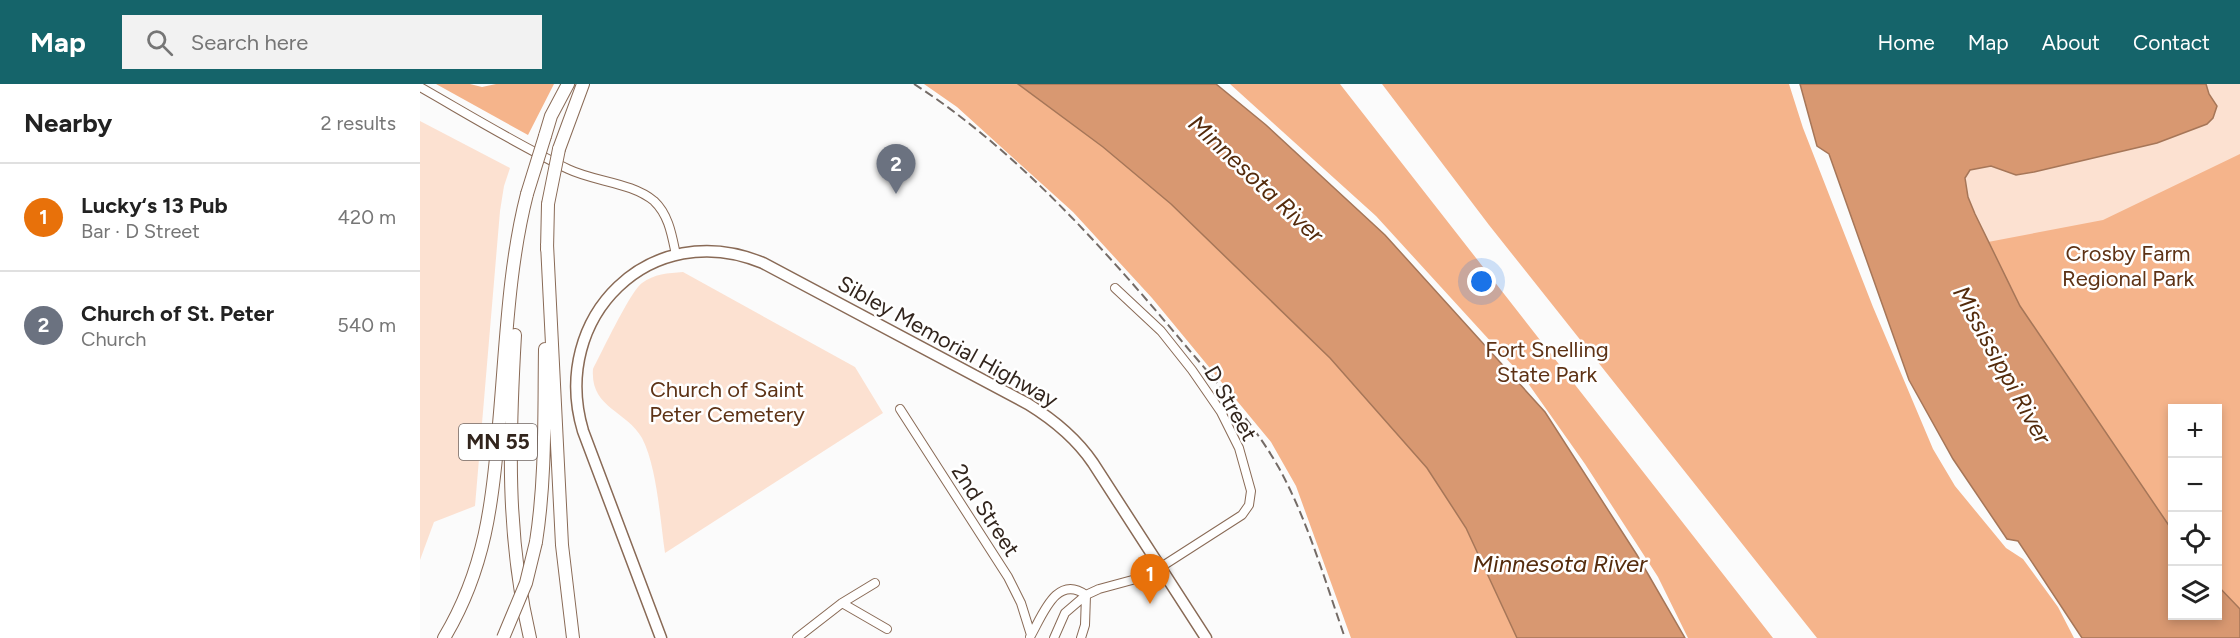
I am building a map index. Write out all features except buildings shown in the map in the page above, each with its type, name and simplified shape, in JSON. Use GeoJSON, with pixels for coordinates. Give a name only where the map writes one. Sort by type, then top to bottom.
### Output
{"type":"FeatureCollection","features":[{"type":"Feature","properties":{"kind":"highway","name":"MN 55"},"geometry":{"type":"LineString","coordinates":[[444,638],[458,612],[479,562],[491,511],[518,238],[527,194],[551,116],[568,84]]}},
{"type":"Feature","properties":{"kind":"highway","name":"MN 55"},"geometry":{"type":"LineString","coordinates":[[503,638],[526,584],[540,516],[548,204],[559,149],[583,84]]}},
{"type":"Feature","properties":{"kind":"highway"},"geometry":{"type":"LineString","coordinates":[[518,238],[512,386],[511,503],[516,570],[530,638]]}},
{"type":"Feature","properties":{"kind":"highway"},"geometry":{"type":"LineString","coordinates":[[547,244],[562,545],[573,638]]}},
{"type":"Feature","properties":{"kind":"main road","name":"Sibley Memorial Highway"},"geometry":{"type":"LineString","coordinates":[[661,638],[583,431],[576,398],[575,376],[584,339],[593,318],[606,299],[622,284],[651,264],[676,255],[718,251],[741,255],[763,263],[1041,412],[1069,434],[1088,455],[1206,638]]}},
{"type":"Feature","properties":{"kind":"street"},"geometry":{"type":"LineString","coordinates":[[420,87],[569,170],[648,197],[665,216],[676,255]]}},
{"type":"Feature","properties":{"kind":"street","name":"D Street"},"geometry":{"type":"LineString","coordinates":[[1030,637],[1051,599],[1056,595],[1069,589],[1080,590],[1086,595],[1147,576],[1242,516],[1249,505],[1251,491],[1239,448],[1221,412],[1192,369],[1161,331],[1115,288]]}},
{"type":"Feature","properties":{"kind":"street","name":"2nd Street"},"geometry":{"type":"LineString","coordinates":[[900,410],[1008,577],[1021,603],[1030,637]]}},
{"type":"Feature","properties":{"kind":"street"},"geometry":{"type":"LineString","coordinates":[[797,638],[842,603],[875,583]]}},
{"type":"Feature","properties":{"kind":"street"},"geometry":{"type":"LineString","coordinates":[[1054,638],[1065,613],[1086,595]]}},
{"type":"Feature","properties":{"kind":"street"},"geometry":{"type":"LineString","coordinates":[[1081,638],[1085,625],[1086,595]]}},
{"type":"Feature","properties":{"kind":"street"},"geometry":{"type":"LineString","coordinates":[[842,603],[887,629]]}},
{"type":"Feature","properties":{"kind":"green space"},"geometry":{"type":"Polygon","coordinates":[[[436,84],[470,84],[482,87],[496,84],[554,84],[528,135],[436,84]]]}},
{"type":"Feature","properties":{"kind":"green space"},"geometry":{"type":"Polygon","coordinates":[[[924,84],[1018,84],[1103,147],[1171,204],[1330,358],[1427,468],[1466,528],[1517,638],[1351,638],[1296,486],[1271,442],[1152,298],[1073,212],[957,107],[924,84]]]}},
{"type":"Feature","properties":{"kind":"green space","name":"Fort Snelling State Park"},"geometry":{"type":"Polygon","coordinates":[[[1230,84],[1340,84],[1773,638],[1688,638],[1658,577],[1585,464],[1525,379],[1376,216],[1230,84]]]}},
{"type":"Feature","properties":{"kind":"green space"},"geometry":{"type":"Polygon","coordinates":[[[1382,84],[1789,84],[1803,128],[1873,307],[1933,449],[1955,486],[2006,548],[2023,559],[2058,607],[2074,638],[1817,638],[1489,225],[1382,84]]]}},
{"type":"Feature","properties":{"kind":"green space","name":"Crosby Farm Regional Park"},"geometry":{"type":"Polygon","coordinates":[[[2206,84],[2240,84],[2240,609],[2222,590],[2222,404],[2168,404],[2168,524],[2020,306],[1975,214],[1968,197],[1965,178],[1970,170],[1991,166],[2016,175],[2157,143],[2207,124],[2217,106],[2206,84]]]}},
{"type":"Feature","properties":{"kind":"green space"},"geometry":{"type":"Polygon","coordinates":[[[420,121],[510,168],[500,211],[475,506],[434,522],[420,560],[420,121]]]}},
{"type":"Feature","properties":{"kind":"green space","name":"Crosby Farm Regional Park"},"geometry":{"type":"Polygon","coordinates":[[[2240,154],[2240,609],[2222,590],[2222,404],[2168,404],[2168,524],[2020,306],[1988,242],[2103,220],[2240,154]]]}},
{"type":"Feature","properties":{"kind":"green space","name":"Church of Saint Peter Cemetery"},"geometry":{"type":"Polygon","coordinates":[[[683,272],[855,367],[883,413],[665,553],[657,494],[647,450],[635,429],[610,408],[597,392],[593,369],[624,310],[642,283],[656,276],[683,272]]]}},
{"type":"Feature","properties":{"kind":"water","name":"Minnesota River"},"geometry":{"type":"Polygon","coordinates":[[[1018,84],[1216,84],[1266,125],[1385,235],[1545,412],[1637,555],[1685,638],[1517,638],[1466,528],[1427,468],[1330,358],[1171,204],[1103,147],[1018,84]]]}},
{"type":"Feature","properties":{"kind":"water","name":"Mississippi River"},"geometry":{"type":"Polygon","coordinates":[[[1800,84],[2206,84],[2217,106],[2213,118],[2207,124],[2157,143],[2034,172],[2016,175],[1991,166],[1970,170],[1965,178],[1968,197],[1975,214],[2020,306],[2168,524],[2168,620],[2222,620],[2222,590],[2240,609],[2240,638],[2082,638],[2018,541],[2007,539],[1953,459],[1909,380],[1829,154],[1817,146],[1800,84]]]}},
{"type":"Feature","properties":{"kind":"railway"},"geometry":{"type":"LineString","coordinates":[[914,84],[952,110],[989,140],[1059,204],[1124,274],[1235,405],[1279,468],[1299,509],[1345,638]]}},
{"type":"Feature","properties":{"kind":"place","name":"Church of St. Peter"},"geometry":{"type":"Point","coordinates":[896,194]}},
{"type":"Feature","properties":{"kind":"place","name":"Lucky‘s 13 Pub"},"geometry":{"type":"Point","coordinates":[1150,604]}}]}
